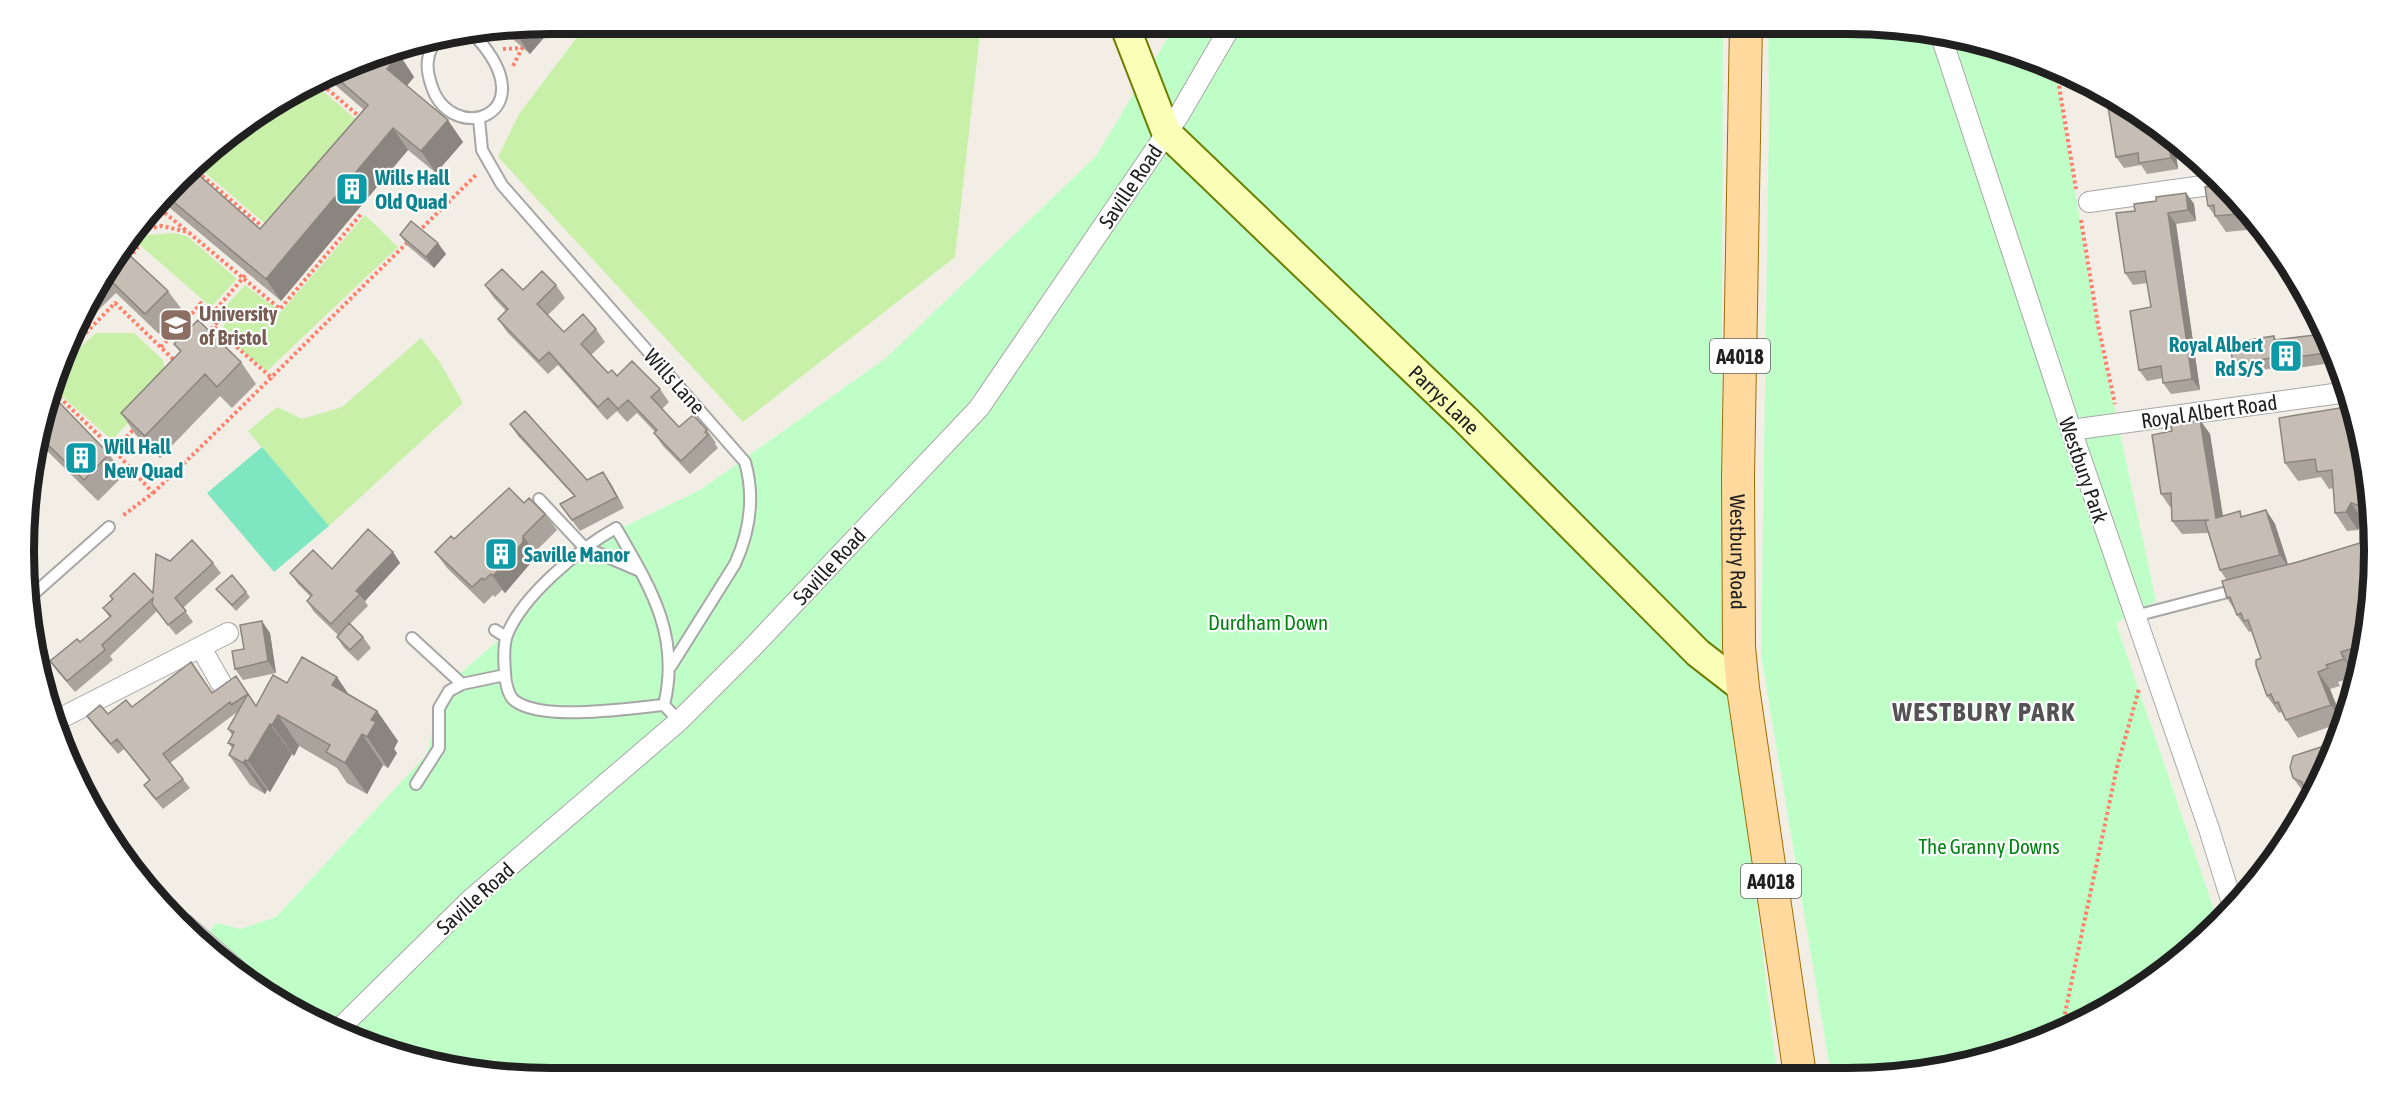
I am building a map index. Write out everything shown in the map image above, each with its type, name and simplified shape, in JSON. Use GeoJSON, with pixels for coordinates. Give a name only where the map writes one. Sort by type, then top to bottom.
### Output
{"type":"FeatureCollection","features":[{"type":"Feature","properties":{"kind":"main road","name":"Parrys Lane"},"geometry":{"type":"LineString","coordinates":[[1129,34],[1172,124],[1188,151],[1466,419],[1698,653],[1743,688]]}},
{"type":"Feature","properties":{"kind":"main road","name":"Westbury Road"},"geometry":{"type":"LineString","coordinates":[[1746,34],[1738,478],[1739,648],[1799,1068]]}},
{"type":"Feature","properties":{"kind":"main road"},"geometry":{"type":"LineString","coordinates":[[1698,653],[1739,648]]}},
{"type":"Feature","properties":{"kind":"street","name":"Saville Road"},"geometry":{"type":"LineString","coordinates":[[344,1025],[470,900],[679,721],[750,650],[979,408],[1172,124],[1226,34]]}},
{"type":"Feature","properties":{"kind":"street","name":"Westbury Park"},"geometry":{"type":"LineString","coordinates":[[1943,43],[2070,430],[2230,898]]}},
{"type":"Feature","properties":{"kind":"street"},"geometry":{"type":"LineString","coordinates":[[2082,202],[2212,185]]}},
{"type":"Feature","properties":{"kind":"street","name":"Royal Albert Road"},"geometry":{"type":"LineString","coordinates":[[2070,430],[2339,393]]}},
{"type":"Feature","properties":{"kind":"street"},"geometry":{"type":"LineString","coordinates":[[62,717],[228,633]]}},
{"type":"Feature","properties":{"kind":"street"},"geometry":{"type":"LineString","coordinates":[[201,648],[221,683]]}},
{"type":"Feature","properties":{"kind":"lane"},"geometry":{"type":"LineString","coordinates":[[432,49],[427,61],[431,87],[443,106],[459,116],[479,118],[489,115],[499,106],[503,92],[501,72],[491,53],[479,40]]}},
{"type":"Feature","properties":{"kind":"lane","name":"Wills Lane"},"geometry":{"type":"LineString","coordinates":[[479,118],[482,150],[502,184],[734,446],[745,462],[749,476],[751,510],[743,546],[735,564],[670,666]]}},
{"type":"Feature","properties":{"kind":"lane"},"geometry":{"type":"LineString","coordinates":[[539,499],[584,547],[640,571]]}},
{"type":"Feature","properties":{"kind":"lane"},"geometry":{"type":"LineString","coordinates":[[37,591],[109,527]]}},
{"type":"Feature","properties":{"kind":"lane"},"geometry":{"type":"LineString","coordinates":[[616,528],[661,613],[668,642],[670,666],[664,705],[600,710],[584,715],[534,710],[514,700],[505,675],[506,637],[521,609],[584,547],[616,528]]}},
{"type":"Feature","properties":{"kind":"lane"},"geometry":{"type":"LineString","coordinates":[[2135,616],[2250,586]]}},
{"type":"Feature","properties":{"kind":"lane"},"geometry":{"type":"LineString","coordinates":[[495,630],[506,637]]}},
{"type":"Feature","properties":{"kind":"lane"},"geometry":{"type":"LineString","coordinates":[[412,638],[462,684]]}},
{"type":"Feature","properties":{"kind":"lane"},"geometry":{"type":"LineString","coordinates":[[416,784],[439,748],[439,708],[449,691],[462,684],[505,675]]}},
{"type":"Feature","properties":{"kind":"lane"},"geometry":{"type":"LineString","coordinates":[[664,705],[679,721]]}},
{"type":"Feature","properties":{"kind":"path"},"geometry":{"type":"LineString","coordinates":[[2058,80],[2082,202],[2098,325],[2118,423]]}},
{"type":"Feature","properties":{"kind":"path"},"geometry":{"type":"LineString","coordinates":[[325,87],[370,126]]}},
{"type":"Feature","properties":{"kind":"path"},"geometry":{"type":"LineString","coordinates":[[109,527],[153,493],[273,379],[297,351],[489,162]]}},
{"type":"Feature","properties":{"kind":"path"},"geometry":{"type":"LineString","coordinates":[[200,173],[266,230]]}},
{"type":"Feature","properties":{"kind":"path"},"geometry":{"type":"LineString","coordinates":[[163,211],[280,309],[362,213]]}},
{"type":"Feature","properties":{"kind":"path"},"geometry":{"type":"LineString","coordinates":[[148,229],[162,226],[189,232]]}},
{"type":"Feature","properties":{"kind":"path"},"geometry":{"type":"LineString","coordinates":[[125,263],[137,248],[135,246]]}},
{"type":"Feature","properties":{"kind":"path"},"geometry":{"type":"LineString","coordinates":[[212,314],[256,262]]}},
{"type":"Feature","properties":{"kind":"path"},"geometry":{"type":"LineString","coordinates":[[114,294],[115,303],[178,364],[185,358]]}},
{"type":"Feature","properties":{"kind":"path"},"geometry":{"type":"LineString","coordinates":[[82,337],[115,303]]}},
{"type":"Feature","properties":{"kind":"path"},"geometry":{"type":"LineString","coordinates":[[184,323],[201,303],[219,320],[202,340]]}},
{"type":"Feature","properties":{"kind":"path"},"geometry":{"type":"LineString","coordinates":[[213,327],[273,379]]}},
{"type":"Feature","properties":{"kind":"path"},"geometry":{"type":"LineString","coordinates":[[161,347],[173,334]]}},
{"type":"Feature","properties":{"kind":"path"},"geometry":{"type":"LineString","coordinates":[[59,396],[114,450],[153,493]]}},
{"type":"Feature","properties":{"kind":"path"},"geometry":{"type":"LineString","coordinates":[[114,450],[139,425]]}},
{"type":"Feature","properties":{"kind":"path"},"geometry":{"type":"LineString","coordinates":[[2063,1021],[2117,766],[2149,657]]}},
{"type":"Feature","properties":{"kind":"green space"},"geometry":{"type":"Polygon","coordinates":[[[579,34],[980,34],[955,257],[743,422],[498,157],[519,114],[579,34]]]}},
{"type":"Feature","properties":{"kind":"green space","name":"Durdham Down"},"geometry":{"type":"Polygon","coordinates":[[[1170,34],[1723,34],[1721,600],[1776,1068],[518,1067],[451,1059],[385,1041],[354,1029],[293,999],[264,981],[206,935],[217,923],[240,929],[276,917],[427,754],[442,689],[518,623],[570,565],[619,529],[700,490],[886,358],[1096,156],[1170,34]]]}},
{"type":"Feature","properties":{"kind":"green space","name":"The Granny Downs"},"geometry":{"type":"Polygon","coordinates":[[[1768,34],[1847,34],[1948,44],[2014,62],[2057,79],[2097,326],[2156,601],[2116,623],[2216,914],[2162,962],[2106,999],[2076,1015],[2014,1041],[1948,1059],[1881,1067],[1830,1068],[1761,655],[1769,118],[1768,34]]]}},
{"type":"Feature","properties":{"kind":"green space"},"geometry":{"type":"Polygon","coordinates":[[[320,89],[365,127],[275,232],[203,171],[237,141],[264,122],[320,89]]]}},
{"type":"Feature","properties":{"kind":"green space"},"geometry":{"type":"Polygon","coordinates":[[[365,215],[398,247],[267,371],[221,333],[226,321],[219,313],[245,285],[281,312],[365,215]]]}},
{"type":"Feature","properties":{"kind":"green space"},"geometry":{"type":"Polygon","coordinates":[[[173,233],[187,236],[237,279],[211,307],[137,243],[142,236],[173,233]]]}},
{"type":"Feature","properties":{"kind":"green space"},"geometry":{"type":"Polygon","coordinates":[[[96,333],[134,333],[163,360],[167,382],[112,440],[59,394],[75,352],[96,333]]]}},
{"type":"Feature","properties":{"kind":"green space"},"geometry":{"type":"Polygon","coordinates":[[[421,338],[439,361],[463,403],[329,526],[248,431],[277,407],[302,419],[342,407],[421,338]]]}},
{"type":"Feature","properties":{"kind":"green space"},"geometry":{"type":"Polygon","coordinates":[[[262,447],[329,526],[274,572],[207,493],[262,447]]]}},
{"type":"Feature","properties":{"kind":"building"},"geometry":{"type":"Polygon","coordinates":[[[396,59],[387,69],[448,120],[421,151],[393,128],[266,279],[172,201],[198,175],[260,229],[368,105],[340,81],[396,59]]]}},
{"type":"Feature","properties":{"kind":"building"},"geometry":{"type":"Polygon","coordinates":[[[2108,105],[2162,141],[2169,147],[2171,158],[2139,163],[2138,153],[2116,157],[2108,105]]]}},
{"type":"Feature","properties":{"kind":"building"},"geometry":{"type":"Polygon","coordinates":[[[2213,186],[2238,214],[2215,216],[2214,205],[2208,206],[2205,187],[2213,186]]]}},
{"type":"Feature","properties":{"kind":"building"},"geometry":{"type":"Polygon","coordinates":[[[2186,193],[2188,210],[2168,213],[2192,379],[2163,383],[2161,366],[2139,370],[2130,311],[2151,307],[2145,271],[2125,273],[2116,213],[2135,211],[2134,204],[2156,201],[2156,197],[2186,193]]]}},
{"type":"Feature","properties":{"kind":"building"},"geometry":{"type":"Polygon","coordinates":[[[411,221],[438,243],[426,257],[400,235],[411,221]]]}},
{"type":"Feature","properties":{"kind":"building"},"geometry":{"type":"Polygon","coordinates":[[[129,254],[168,291],[145,314],[111,281],[129,254]]]}},
{"type":"Feature","properties":{"kind":"building"},"geometry":{"type":"Polygon","coordinates":[[[502,269],[523,290],[542,271],[556,285],[537,304],[564,332],[583,314],[596,329],[581,344],[608,373],[612,370],[617,376],[632,361],[660,389],[651,397],[679,427],[693,415],[707,430],[705,432],[708,435],[681,461],[654,433],[657,430],[628,400],[618,409],[608,398],[598,407],[549,352],[539,361],[498,319],[508,309],[485,285],[502,269]]]}},
{"type":"Feature","properties":{"kind":"building"},"geometry":{"type":"Polygon","coordinates":[[[198,320],[241,362],[217,387],[205,374],[145,436],[121,413],[181,351],[174,344],[198,320]]]}},
{"type":"Feature","properties":{"kind":"building"},"geometry":{"type":"Polygon","coordinates":[[[2316,335],[2325,353],[2285,359],[2284,356],[2233,364],[2230,343],[2274,336],[2274,340],[2316,335]]]}},
{"type":"Feature","properties":{"kind":"building"},"geometry":{"type":"Polygon","coordinates":[[[57,400],[109,454],[84,480],[46,443],[57,400]]]}},
{"type":"Feature","properties":{"kind":"building"},"geometry":{"type":"Polygon","coordinates":[[[2344,407],[2355,451],[2360,484],[2364,552],[2363,585],[2356,647],[2341,652],[2344,659],[2326,665],[2328,668],[2318,672],[2331,705],[2286,720],[2278,702],[2275,703],[2271,694],[2267,696],[2256,665],[2256,660],[2261,658],[2248,620],[2244,621],[2241,613],[2237,615],[2230,597],[2227,598],[2222,581],[2298,562],[2360,543],[2360,506],[2351,503],[2346,512],[2335,513],[2332,470],[2317,472],[2315,459],[2285,463],[2279,418],[2344,407]]]}},
{"type":"Feature","properties":{"kind":"building"},"geometry":{"type":"Polygon","coordinates":[[[525,411],[587,480],[603,472],[617,497],[572,520],[560,504],[575,496],[510,424],[525,411]]]}},
{"type":"Feature","properties":{"kind":"building"},"geometry":{"type":"Polygon","coordinates":[[[2200,420],[2216,518],[2240,511],[2241,517],[2266,510],[2280,555],[2220,570],[2205,521],[2209,520],[2172,521],[2171,493],[2161,494],[2152,435],[2172,431],[2171,425],[2200,420]]]}},
{"type":"Feature","properties":{"kind":"building"},"geometry":{"type":"Polygon","coordinates":[[[509,488],[524,503],[529,498],[545,514],[523,536],[523,542],[493,576],[491,574],[484,580],[482,578],[472,587],[435,552],[451,536],[454,539],[509,488]]]}},
{"type":"Feature","properties":{"kind":"building"},"geometry":{"type":"Polygon","coordinates":[[[368,529],[393,552],[356,591],[360,594],[331,624],[307,601],[312,595],[290,573],[313,550],[332,569],[368,529]]]}},
{"type":"Feature","properties":{"kind":"building"},"geometry":{"type":"Polygon","coordinates":[[[192,540],[213,563],[175,598],[186,611],[168,625],[152,604],[153,598],[102,645],[105,650],[67,681],[50,661],[77,639],[80,642],[111,616],[103,608],[113,599],[110,596],[134,573],[153,593],[156,554],[170,561],[192,540]]]}},
{"type":"Feature","properties":{"kind":"building"},"geometry":{"type":"Polygon","coordinates":[[[232,575],[246,592],[232,605],[216,589],[232,575]]]}},
{"type":"Feature","properties":{"kind":"building"},"geometry":{"type":"Polygon","coordinates":[[[262,621],[268,661],[235,669],[232,651],[244,649],[240,625],[262,621]]]}},
{"type":"Feature","properties":{"kind":"building"},"geometry":{"type":"Polygon","coordinates":[[[349,623],[363,637],[350,650],[337,637],[349,623]]]}},
{"type":"Feature","properties":{"kind":"building"},"geometry":{"type":"Polygon","coordinates":[[[302,657],[337,677],[332,685],[377,711],[371,720],[376,722],[367,737],[362,734],[345,763],[326,752],[330,745],[278,715],[248,761],[245,760],[243,763],[229,755],[234,745],[228,743],[234,732],[228,729],[248,694],[256,706],[273,675],[287,683],[302,657]]]}},
{"type":"Feature","properties":{"kind":"building"},"geometry":{"type":"Polygon","coordinates":[[[191,662],[212,693],[236,676],[248,694],[231,705],[230,702],[163,754],[183,779],[156,799],[144,785],[150,780],[117,739],[111,744],[87,716],[100,705],[108,714],[126,700],[132,707],[191,662]]]}},
{"type":"Feature","properties":{"kind":"building"},"geometry":{"type":"Polygon","coordinates":[[[2326,745],[2305,791],[2302,782],[2293,778],[2290,767],[2293,756],[2326,745]]]}},
{"type":"Feature","properties":{"kind":"place","name":"Wills Hall Old Quad"},"geometry":{"type":"Point","coordinates":[352,189]}},
{"type":"Feature","properties":{"kind":"place","name":"University of Bristol"},"geometry":{"type":"Point","coordinates":[176,325]}},
{"type":"Feature","properties":{"kind":"place","name":"Royal Albert Rd S/S"},"geometry":{"type":"Point","coordinates":[2286,356]}},
{"type":"Feature","properties":{"kind":"place","name":"Will Hall New Quad"},"geometry":{"type":"Point","coordinates":[81,458]}},
{"type":"Feature","properties":{"kind":"place","name":"Saville Manor"},"geometry":{"type":"Point","coordinates":[501,554]}},
{"type":"Feature","properties":{"kind":"district","name":"WESTBURY PARK"},"geometry":{"type":"Point","coordinates":[1984,711]}}]}
